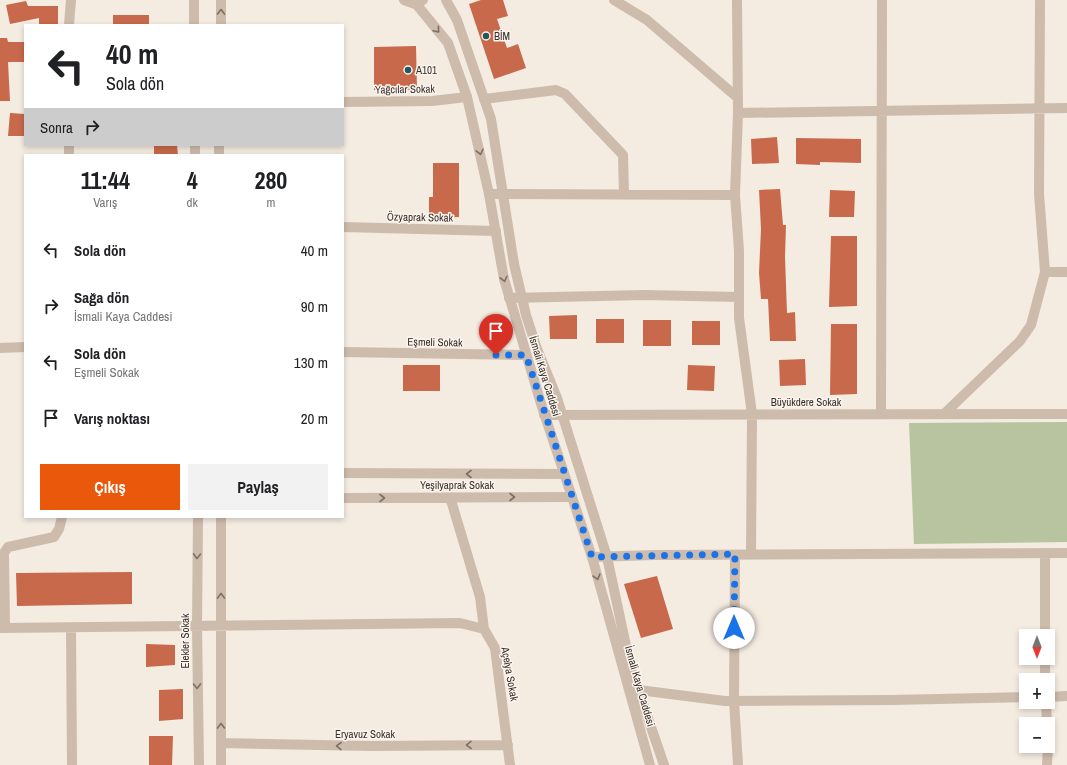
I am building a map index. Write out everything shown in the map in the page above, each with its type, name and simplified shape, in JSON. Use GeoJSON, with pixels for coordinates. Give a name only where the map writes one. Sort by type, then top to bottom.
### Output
{"type":"FeatureCollection","features":[{"type":"Feature","properties":{"kind":"street"},"geometry":{"type":"LineString","coordinates":[[70,24],[71,0]]}},
{"type":"Feature","properties":{"kind":"street"},"geometry":{"type":"LineString","coordinates":[[194,0],[194,24]]}},
{"type":"Feature","properties":{"kind":"street"},"geometry":{"type":"LineString","coordinates":[[221,0],[221,24]]}},
{"type":"Feature","properties":{"kind":"street"},"geometry":{"type":"LineString","coordinates":[[404,0],[417,1]]}},
{"type":"Feature","properties":{"kind":"street"},"geometry":{"type":"LineString","coordinates":[[446,0],[457,20],[491,119],[522,298],[537,349],[562,415],[608,557],[632,669],[633,689],[664,765]]}},
{"type":"Feature","properties":{"kind":"street"},"geometry":{"type":"LineString","coordinates":[[614,0],[647,20],[738,98]]}},
{"type":"Feature","properties":{"kind":"street"},"geometry":{"type":"LineString","coordinates":[[737,0],[738,112],[735,194],[739,251],[739,318],[752,414],[751,554]]}},
{"type":"Feature","properties":{"kind":"street"},"geometry":{"type":"LineString","coordinates":[[881,414],[882,0]]}},
{"type":"Feature","properties":{"kind":"street"},"geometry":{"type":"LineString","coordinates":[[945,414],[1020,341],[1031,325],[1045,272],[1039,194],[1040,0]]}},
{"type":"Feature","properties":{"kind":"street","name":"İsmali Kaya Caddesi"},"geometry":{"type":"LineString","coordinates":[[417,1],[448,43],[467,97],[489,194],[504,279],[544,415],[592,557],[633,689],[650,765]]}},
{"type":"Feature","properties":{"kind":"street"},"geometry":{"type":"LineString","coordinates":[[484,99],[556,90],[565,94],[622,155],[624,194]]}},
{"type":"Feature","properties":{"kind":"street","name":"Yağcılar Sokak"},"geometry":{"type":"LineString","coordinates":[[344,102],[432,100],[467,97]]}},
{"type":"Feature","properties":{"kind":"street"},"geometry":{"type":"LineString","coordinates":[[738,112],[882,109],[1067,108]]}},
{"type":"Feature","properties":{"kind":"street"},"geometry":{"type":"LineString","coordinates":[[489,194],[735,194]]}},
{"type":"Feature","properties":{"kind":"street","name":"Özyaprak Sokak"},"geometry":{"type":"LineString","coordinates":[[344,227],[496,231]]}},
{"type":"Feature","properties":{"kind":"street"},"geometry":{"type":"LineString","coordinates":[[1045,272],[1067,272]]}},
{"type":"Feature","properties":{"kind":"street"},"geometry":{"type":"LineString","coordinates":[[510,298],[645,295],[739,297]]}},
{"type":"Feature","properties":{"kind":"street"},"geometry":{"type":"LineString","coordinates":[[0,348],[24,348]]}},
{"type":"Feature","properties":{"kind":"street","name":"Eşmeli Sokak"},"geometry":{"type":"LineString","coordinates":[[344,352],[526,355]]}},
{"type":"Feature","properties":{"kind":"street","name":"Büyükdere Sokak"},"geometry":{"type":"LineString","coordinates":[[544,415],[1067,414]]}},
{"type":"Feature","properties":{"kind":"street","name":"Yeşilyaprak Sokak"},"geometry":{"type":"LineString","coordinates":[[344,473],[564,474]]}},
{"type":"Feature","properties":{"kind":"street","name":"Yeşilyaprak Sokak"},"geometry":{"type":"LineString","coordinates":[[344,498],[572,497]]}},
{"type":"Feature","properties":{"kind":"street","name":"Açelya Sokak"},"geometry":{"type":"LineString","coordinates":[[450,498],[480,597],[484,629],[495,648],[510,765]]}},
{"type":"Feature","properties":{"kind":"street"},"geometry":{"type":"LineString","coordinates":[[62,518],[54,537],[8,547],[4,552],[3,628],[460,623],[484,629]]}},
{"type":"Feature","properties":{"kind":"street","name":"Elekler Sokak"},"geometry":{"type":"LineString","coordinates":[[198,518],[196,626],[199,765]]}},
{"type":"Feature","properties":{"kind":"street"},"geometry":{"type":"LineString","coordinates":[[221,518],[221,765]]}},
{"type":"Feature","properties":{"kind":"street"},"geometry":{"type":"LineString","coordinates":[[1045,553],[1045,629]]}},
{"type":"Feature","properties":{"kind":"street"},"geometry":{"type":"LineString","coordinates":[[592,557],[735,554],[1067,553]]}},
{"type":"Feature","properties":{"kind":"street"},"geometry":{"type":"LineString","coordinates":[[735,554],[734,701],[738,765]]}},
{"type":"Feature","properties":{"kind":"street"},"geometry":{"type":"LineString","coordinates":[[71,628],[72,765]]}},
{"type":"Feature","properties":{"kind":"street"},"geometry":{"type":"LineString","coordinates":[[633,689],[734,701],[875,701],[1019,697]]}},
{"type":"Feature","properties":{"kind":"street"},"geometry":{"type":"LineString","coordinates":[[1055,697],[1067,696]]}},
{"type":"Feature","properties":{"kind":"street","name":"Eryavuz Sokak"},"geometry":{"type":"LineString","coordinates":[[221,743],[371,746],[508,745]]}},
{"type":"Feature","properties":{"kind":"street"},"geometry":{"type":"LineString","coordinates":[[1047,765],[1048,753]]}},
{"type":"Feature","properties":{"kind":"green space"},"geometry":{"type":"Polygon","coordinates":[[[1067,422],[1067,542],[914,544],[909,423],[1067,422]]]}},
{"type":"Feature","properties":{"kind":"building"},"geometry":{"type":"Polygon","coordinates":[[[481,0],[503,0],[508,16],[497,19],[507,48],[518,44],[526,68],[494,79],[469,4],[481,0]]]}},
{"type":"Feature","properties":{"kind":"building"},"geometry":{"type":"Polygon","coordinates":[[[26,1],[28,6],[58,6],[58,24],[39,24],[39,18],[10,24],[6,5],[26,1]]]}},
{"type":"Feature","properties":{"kind":"building"},"geometry":{"type":"Polygon","coordinates":[[[113,15],[149,15],[149,24],[113,24],[113,15]]]}},
{"type":"Feature","properties":{"kind":"building"},"geometry":{"type":"Polygon","coordinates":[[[0,38],[7,38],[8,42],[24,42],[24,62],[8,62],[10,101],[0,101],[0,38]]]}},
{"type":"Feature","properties":{"kind":"building"},"geometry":{"type":"Polygon","coordinates":[[[416,46],[417,90],[374,90],[374,47],[416,46]]]}},
{"type":"Feature","properties":{"kind":"building"},"geometry":{"type":"Polygon","coordinates":[[[10,113],[24,114],[24,136],[8,136],[10,113]]]}},
{"type":"Feature","properties":{"kind":"building"},"geometry":{"type":"Polygon","coordinates":[[[777,137],[779,163],[752,164],[751,139],[777,137]]]}},
{"type":"Feature","properties":{"kind":"building"},"geometry":{"type":"Polygon","coordinates":[[[796,138],[861,139],[861,163],[820,162],[820,165],[796,164],[796,138]]]}},
{"type":"Feature","properties":{"kind":"building"},"geometry":{"type":"Polygon","coordinates":[[[154,146],[177,146],[178,154],[154,154],[154,146]]]}},
{"type":"Feature","properties":{"kind":"building"},"geometry":{"type":"Polygon","coordinates":[[[433,163],[459,163],[459,217],[429,218],[429,197],[433,197],[433,163]]]}},
{"type":"Feature","properties":{"kind":"building"},"geometry":{"type":"Polygon","coordinates":[[[780,189],[783,225],[786,225],[785,257],[787,313],[795,312],[796,341],[770,341],[768,299],[761,299],[759,273],[761,229],[759,190],[780,189]]]}},
{"type":"Feature","properties":{"kind":"building"},"geometry":{"type":"Polygon","coordinates":[[[830,190],[855,191],[854,217],[829,217],[830,190]]]}},
{"type":"Feature","properties":{"kind":"building"},"geometry":{"type":"Polygon","coordinates":[[[831,236],[857,236],[857,306],[829,307],[831,236]]]}},
{"type":"Feature","properties":{"kind":"building"},"geometry":{"type":"Polygon","coordinates":[[[577,315],[577,339],[550,339],[549,316],[577,315]]]}},
{"type":"Feature","properties":{"kind":"building"},"geometry":{"type":"Polygon","coordinates":[[[596,319],[624,319],[624,343],[596,343],[596,319]]]}},
{"type":"Feature","properties":{"kind":"building"},"geometry":{"type":"Polygon","coordinates":[[[643,320],[671,320],[671,346],[643,346],[643,320]]]}},
{"type":"Feature","properties":{"kind":"building"},"geometry":{"type":"Polygon","coordinates":[[[692,321],[720,321],[720,345],[692,345],[692,321]]]}},
{"type":"Feature","properties":{"kind":"building"},"geometry":{"type":"Polygon","coordinates":[[[831,324],[857,324],[857,394],[830,395],[831,324]]]}},
{"type":"Feature","properties":{"kind":"building"},"geometry":{"type":"Polygon","coordinates":[[[805,359],[806,385],[780,386],[779,360],[805,359]]]}},
{"type":"Feature","properties":{"kind":"building"},"geometry":{"type":"Polygon","coordinates":[[[403,365],[440,365],[440,391],[403,391],[403,365]]]}},
{"type":"Feature","properties":{"kind":"building"},"geometry":{"type":"Polygon","coordinates":[[[688,365],[715,366],[714,391],[687,390],[688,365]]]}},
{"type":"Feature","properties":{"kind":"building"},"geometry":{"type":"Polygon","coordinates":[[[132,572],[132,604],[17,606],[16,573],[132,572]]]}},
{"type":"Feature","properties":{"kind":"building"},"geometry":{"type":"Polygon","coordinates":[[[657,576],[673,629],[641,638],[624,584],[657,576]]]}},
{"type":"Feature","properties":{"kind":"building"},"geometry":{"type":"Polygon","coordinates":[[[146,644],[175,645],[175,665],[146,667],[146,644]]]}},
{"type":"Feature","properties":{"kind":"building"},"geometry":{"type":"Polygon","coordinates":[[[183,689],[183,719],[159,721],[159,690],[183,689]]]}},
{"type":"Feature","properties":{"kind":"building"},"geometry":{"type":"Polygon","coordinates":[[[149,736],[173,736],[172,765],[149,765],[149,736]]]}},
{"type":"Feature","properties":{"kind":"place","name":"BİM"},"geometry":{"type":"Point","coordinates":[486,36]}},
{"type":"Feature","properties":{"kind":"place","name":"A101"},"geometry":{"type":"Point","coordinates":[408,70]}},
{"type":"Feature","properties":{"kind":"route"},"geometry":{"type":"LineString","coordinates":[[496,355],[526,355],[544,415],[592,557],[735,554],[734,628]]}}]}
